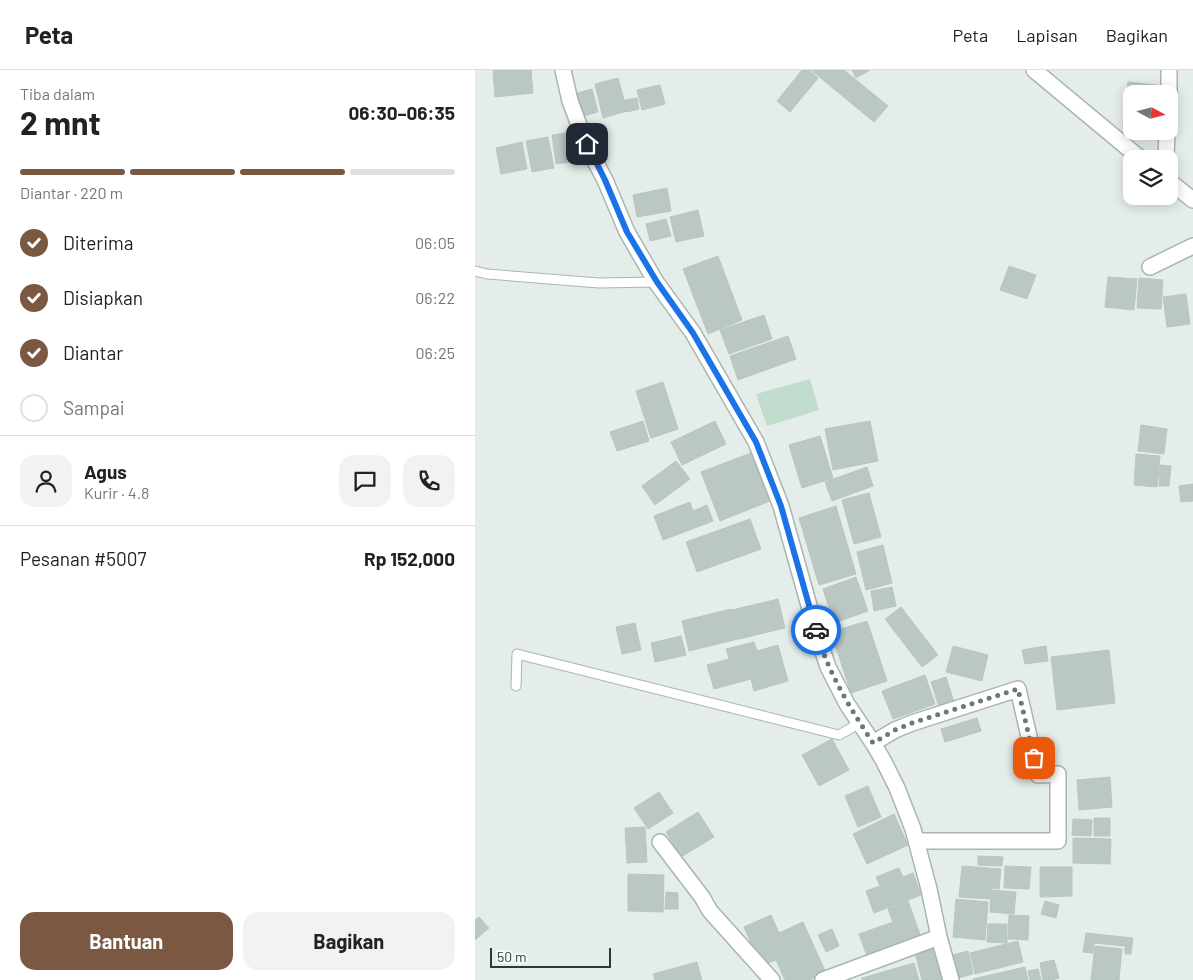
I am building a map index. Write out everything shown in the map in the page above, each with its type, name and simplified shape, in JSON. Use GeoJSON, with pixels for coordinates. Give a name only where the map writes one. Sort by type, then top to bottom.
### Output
{"type":"FeatureCollection","features":[{"type":"Feature","properties":{"kind":"street"},"geometry":{"type":"LineString","coordinates":[[563,70],[570,101],[587,144],[627,232],[657,282],[693,333],[756,442],[781,506],[817,634],[829,667],[847,704],[873,743],[897,788],[913,829],[951,980]]}},
{"type":"Feature","properties":{"kind":"street"},"geometry":{"type":"LineString","coordinates":[[1034,70],[1130,150]]}},
{"type":"Feature","properties":{"kind":"street"},"geometry":{"type":"LineString","coordinates":[[1169,71],[1169,85]]}},
{"type":"Feature","properties":{"kind":"street"},"geometry":{"type":"LineString","coordinates":[[1178,188],[1193,200]]}},
{"type":"Feature","properties":{"kind":"street"},"geometry":{"type":"LineString","coordinates":[[1150,267],[1193,246]]}},
{"type":"Feature","properties":{"kind":"street"},"geometry":{"type":"LineString","coordinates":[[873,743],[895,730],[912,723],[1018,689],[1038,775],[1058,774],[1058,841],[916,840]]}},
{"type":"Feature","properties":{"kind":"street"},"geometry":{"type":"LineString","coordinates":[[660,842],[702,897],[710,911],[772,980]]}},
{"type":"Feature","properties":{"kind":"street"},"geometry":{"type":"LineString","coordinates":[[823,980],[939,937]]}},
{"type":"Feature","properties":{"kind":"lane"},"geometry":{"type":"LineString","coordinates":[[475,271],[487,274],[599,283],[657,282]]}},
{"type":"Feature","properties":{"kind":"lane"},"geometry":{"type":"LineString","coordinates":[[516,686],[517,654],[839,735],[860,723]]}},
{"type":"Feature","properties":{"kind":"green space"},"geometry":{"type":"Polygon","coordinates":[[[810,379],[819,410],[767,426],[756,394],[810,379]]]}},
{"type":"Feature","properties":{"kind":"building"},"geometry":{"type":"Polygon","coordinates":[[[493,70],[531,70],[533,93],[495,97],[493,70]]]}},
{"type":"Feature","properties":{"kind":"building"},"geometry":{"type":"Polygon","coordinates":[[[802,70],[809,70],[818,78],[790,112],[777,101],[802,70]]]}},
{"type":"Feature","properties":{"kind":"building"},"geometry":{"type":"Polygon","coordinates":[[[811,70],[844,70],[888,106],[874,122],[811,70]]]}},
{"type":"Feature","properties":{"kind":"building"},"geometry":{"type":"Polygon","coordinates":[[[852,70],[870,70],[856,78],[852,70]]]}},
{"type":"Feature","properties":{"kind":"building"},"geometry":{"type":"Polygon","coordinates":[[[618,78],[627,111],[603,118],[595,84],[618,78]]]}},
{"type":"Feature","properties":{"kind":"building"},"geometry":{"type":"Polygon","coordinates":[[[1128,82],[1156,85],[1128,85],[1128,82]]]}},
{"type":"Feature","properties":{"kind":"building"},"geometry":{"type":"Polygon","coordinates":[[[660,85],[665,104],[642,110],[637,90],[660,85]]]}},
{"type":"Feature","properties":{"kind":"building"},"geometry":{"type":"Polygon","coordinates":[[[592,89],[598,112],[580,117],[574,94],[592,89]]]}},
{"type":"Feature","properties":{"kind":"building"},"geometry":{"type":"Polygon","coordinates":[[[637,98],[639,109],[627,112],[625,100],[637,98]]]}},
{"type":"Feature","properties":{"kind":"building"},"geometry":{"type":"Polygon","coordinates":[[[573,132],[577,161],[556,164],[552,135],[573,132]]]}},
{"type":"Feature","properties":{"kind":"building"},"geometry":{"type":"Polygon","coordinates":[[[548,137],[554,168],[532,172],[526,141],[548,137]]]}},
{"type":"Feature","properties":{"kind":"building"},"geometry":{"type":"Polygon","coordinates":[[[522,142],[527,169],[501,174],[496,148],[522,142]]]}},
{"type":"Feature","properties":{"kind":"building"},"geometry":{"type":"Polygon","coordinates":[[[667,188],[671,211],[637,217],[633,195],[667,188]]]}},
{"type":"Feature","properties":{"kind":"building"},"geometry":{"type":"Polygon","coordinates":[[[698,210],[704,236],[676,242],[670,217],[698,210]]]}},
{"type":"Feature","properties":{"kind":"building"},"geometry":{"type":"Polygon","coordinates":[[[666,219],[671,236],[650,241],[646,224],[666,219]]]}},
{"type":"Feature","properties":{"kind":"building"},"geometry":{"type":"Polygon","coordinates":[[[718,256],[742,320],[708,334],[683,269],[718,256]]]}},
{"type":"Feature","properties":{"kind":"building"},"geometry":{"type":"Polygon","coordinates":[[[1009,266],[1036,275],[1027,299],[1000,290],[1009,266]]]}},
{"type":"Feature","properties":{"kind":"building"},"geometry":{"type":"Polygon","coordinates":[[[1108,277],[1137,279],[1134,310],[1105,307],[1108,277]]]}},
{"type":"Feature","properties":{"kind":"building"},"geometry":{"type":"Polygon","coordinates":[[[1139,278],[1163,280],[1161,309],[1137,308],[1139,278]]]}},
{"type":"Feature","properties":{"kind":"building"},"geometry":{"type":"Polygon","coordinates":[[[1186,294],[1190,324],[1167,327],[1163,297],[1186,294]]]}},
{"type":"Feature","properties":{"kind":"building"},"geometry":{"type":"Polygon","coordinates":[[[764,315],[772,339],[729,354],[720,330],[764,315]]]}},
{"type":"Feature","properties":{"kind":"building"},"geometry":{"type":"Polygon","coordinates":[[[788,336],[796,359],[738,380],[730,356],[788,336]]]}},
{"type":"Feature","properties":{"kind":"building"},"geometry":{"type":"Polygon","coordinates":[[[663,382],[678,429],[651,438],[636,391],[663,382]]]}},
{"type":"Feature","properties":{"kind":"building"},"geometry":{"type":"Polygon","coordinates":[[[643,421],[649,441],[617,451],[610,432],[643,421]]]}},
{"type":"Feature","properties":{"kind":"building"},"geometry":{"type":"Polygon","coordinates":[[[715,421],[726,444],[682,465],[671,442],[715,421]]]}},
{"type":"Feature","properties":{"kind":"building"},"geometry":{"type":"Polygon","coordinates":[[[870,421],[878,461],[833,470],[825,429],[870,421]]]}},
{"type":"Feature","properties":{"kind":"building"},"geometry":{"type":"Polygon","coordinates":[[[1141,425],[1167,429],[1164,454],[1138,451],[1141,425]]]}},
{"type":"Feature","properties":{"kind":"building"},"geometry":{"type":"Polygon","coordinates":[[[820,436],[833,478],[802,488],[789,445],[820,436]]]}},
{"type":"Feature","properties":{"kind":"building"},"geometry":{"type":"Polygon","coordinates":[[[751,453],[770,501],[720,521],[701,472],[751,453]]]}},
{"type":"Feature","properties":{"kind":"building"},"geometry":{"type":"Polygon","coordinates":[[[1136,454],[1160,456],[1157,487],[1134,485],[1136,454]]]}},
{"type":"Feature","properties":{"kind":"building"},"geometry":{"type":"Polygon","coordinates":[[[676,461],[690,479],[655,505],[642,486],[676,461]]]}},
{"type":"Feature","properties":{"kind":"building"},"geometry":{"type":"Polygon","coordinates":[[[1160,465],[1171,466],[1169,486],[1159,486],[1160,465]]]}},
{"type":"Feature","properties":{"kind":"building"},"geometry":{"type":"Polygon","coordinates":[[[867,467],[873,486],[832,501],[825,482],[867,467]]]}},
{"type":"Feature","properties":{"kind":"building"},"geometry":{"type":"Polygon","coordinates":[[[1193,484],[1193,501],[1181,502],[1179,486],[1193,484]]]}},
{"type":"Feature","properties":{"kind":"building"},"geometry":{"type":"Polygon","coordinates":[[[869,493],[881,537],[854,544],[842,500],[869,493]]]}},
{"type":"Feature","properties":{"kind":"building"},"geometry":{"type":"Polygon","coordinates":[[[690,502],[693,511],[707,505],[713,521],[663,540],[654,516],[690,502]]]}},
{"type":"Feature","properties":{"kind":"building"},"geometry":{"type":"Polygon","coordinates":[[[836,506],[856,574],[819,585],[799,518],[836,506]]]}},
{"type":"Feature","properties":{"kind":"building"},"geometry":{"type":"Polygon","coordinates":[[[750,519],[761,549],[697,572],[686,542],[750,519]]]}},
{"type":"Feature","properties":{"kind":"building"},"geometry":{"type":"Polygon","coordinates":[[[883,545],[892,583],[866,590],[857,552],[883,545]]]}},
{"type":"Feature","properties":{"kind":"building"},"geometry":{"type":"Polygon","coordinates":[[[856,577],[868,611],[834,623],[823,589],[856,577]]]}},
{"type":"Feature","properties":{"kind":"building"},"geometry":{"type":"Polygon","coordinates":[[[892,587],[896,606],[874,611],[871,591],[892,587]]]}},
{"type":"Feature","properties":{"kind":"building"},"geometry":{"type":"Polygon","coordinates":[[[778,599],[785,628],[739,639],[732,610],[778,599]]]}},
{"type":"Feature","properties":{"kind":"building"},"geometry":{"type":"Polygon","coordinates":[[[901,607],[938,655],[922,667],[885,619],[901,607]]]}},
{"type":"Feature","properties":{"kind":"building"},"geometry":{"type":"Polygon","coordinates":[[[731,609],[738,639],[689,651],[682,621],[731,609]]]}},
{"type":"Feature","properties":{"kind":"building"},"geometry":{"type":"Polygon","coordinates":[[[867,621],[887,681],[851,693],[831,632],[867,621]]]}},
{"type":"Feature","properties":{"kind":"building"},"geometry":{"type":"Polygon","coordinates":[[[635,623],[641,650],[622,654],[616,627],[635,623]]]}},
{"type":"Feature","properties":{"kind":"building"},"geometry":{"type":"Polygon","coordinates":[[[681,636],[686,655],[655,662],[651,643],[681,636]]]}},
{"type":"Feature","properties":{"kind":"building"},"geometry":{"type":"Polygon","coordinates":[[[754,642],[757,651],[778,645],[788,681],[754,691],[751,679],[714,689],[707,665],[729,659],[726,649],[754,642]]]}},
{"type":"Feature","properties":{"kind":"building"},"geometry":{"type":"Polygon","coordinates":[[[953,646],[988,655],[982,681],[946,672],[953,646]]]}},
{"type":"Feature","properties":{"kind":"building"},"geometry":{"type":"Polygon","coordinates":[[[1046,646],[1048,661],[1025,664],[1022,650],[1046,646]]]}},
{"type":"Feature","properties":{"kind":"building"},"geometry":{"type":"Polygon","coordinates":[[[1109,650],[1115,703],[1057,710],[1051,657],[1109,650]]]}},
{"type":"Feature","properties":{"kind":"building"},"geometry":{"type":"Polygon","coordinates":[[[925,675],[935,704],[893,719],[882,691],[925,675]]]}},
{"type":"Feature","properties":{"kind":"building"},"geometry":{"type":"Polygon","coordinates":[[[946,677],[954,702],[939,707],[931,682],[946,677]]]}},
{"type":"Feature","properties":{"kind":"building"},"geometry":{"type":"Polygon","coordinates":[[[977,718],[981,731],[945,742],[941,729],[977,718]]]}},
{"type":"Feature","properties":{"kind":"building"},"geometry":{"type":"Polygon","coordinates":[[[832,739],[849,770],[819,786],[802,755],[832,739]]]}},
{"type":"Feature","properties":{"kind":"building"},"geometry":{"type":"Polygon","coordinates":[[[1110,777],[1112,807],[1079,810],[1077,780],[1110,777]]]}},
{"type":"Feature","properties":{"kind":"building"},"geometry":{"type":"Polygon","coordinates":[[[868,786],[881,817],[858,827],[845,796],[868,786]]]}},
{"type":"Feature","properties":{"kind":"building"},"geometry":{"type":"Polygon","coordinates":[[[659,792],[673,813],[648,829],[634,808],[659,792]]]}},
{"type":"Feature","properties":{"kind":"building"},"geometry":{"type":"Polygon","coordinates":[[[698,812],[714,837],[681,857],[666,832],[698,812]]]}},
{"type":"Feature","properties":{"kind":"building"},"geometry":{"type":"Polygon","coordinates":[[[894,814],[908,845],[867,864],[853,834],[894,814]]]}},
{"type":"Feature","properties":{"kind":"building"},"geometry":{"type":"Polygon","coordinates":[[[1094,818],[1110,818],[1110,836],[1094,836],[1094,818]]]}},
{"type":"Feature","properties":{"kind":"building"},"geometry":{"type":"Polygon","coordinates":[[[1073,819],[1092,820],[1091,836],[1072,835],[1073,819]]]}},
{"type":"Feature","properties":{"kind":"building"},"geometry":{"type":"Polygon","coordinates":[[[645,827],[647,862],[627,863],[625,828],[645,827]]]}},
{"type":"Feature","properties":{"kind":"building"},"geometry":{"type":"Polygon","coordinates":[[[1073,838],[1111,839],[1110,864],[1073,863],[1073,838]]]}},
{"type":"Feature","properties":{"kind":"building"},"geometry":{"type":"Polygon","coordinates":[[[978,856],[1003,857],[1002,866],[978,865],[978,856]]]}},
{"type":"Feature","properties":{"kind":"building"},"geometry":{"type":"Polygon","coordinates":[[[962,866],[1001,869],[999,889],[991,888],[990,899],[959,897],[962,866]]]}},
{"type":"Feature","properties":{"kind":"building"},"geometry":{"type":"Polygon","coordinates":[[[1005,866],[1031,867],[1029,889],[1004,888],[1005,866]]]}},
{"type":"Feature","properties":{"kind":"building"},"geometry":{"type":"Polygon","coordinates":[[[1040,867],[1072,867],[1072,896],[1040,897],[1040,867]]]}},
{"type":"Feature","properties":{"kind":"building"},"geometry":{"type":"Polygon","coordinates":[[[899,868],[903,877],[913,873],[921,895],[874,913],[866,891],[880,886],[876,877],[899,868]]]}},
{"type":"Feature","properties":{"kind":"building"},"geometry":{"type":"Polygon","coordinates":[[[628,874],[664,875],[663,912],[628,911],[628,874]]]}},
{"type":"Feature","properties":{"kind":"building"},"geometry":{"type":"Polygon","coordinates":[[[991,890],[1016,892],[1014,914],[990,912],[991,890]]]}},
{"type":"Feature","properties":{"kind":"building"},"geometry":{"type":"Polygon","coordinates":[[[666,892],[678,893],[678,909],[665,909],[666,892]]]}},
{"type":"Feature","properties":{"kind":"building"},"geometry":{"type":"Polygon","coordinates":[[[956,899],[988,902],[985,940],[953,937],[956,899]]]}},
{"type":"Feature","properties":{"kind":"building"},"geometry":{"type":"Polygon","coordinates":[[[908,901],[921,937],[867,956],[859,934],[893,922],[888,909],[908,901]]]}},
{"type":"Feature","properties":{"kind":"building"},"geometry":{"type":"Polygon","coordinates":[[[1045,901],[1059,905],[1056,918],[1041,914],[1045,901]]]}},
{"type":"Feature","properties":{"kind":"building"},"geometry":{"type":"Polygon","coordinates":[[[771,915],[779,933],[803,922],[826,973],[810,980],[785,980],[776,960],[761,966],[744,927],[771,915]]]}},
{"type":"Feature","properties":{"kind":"building"},"geometry":{"type":"Polygon","coordinates":[[[1009,915],[1029,916],[1028,940],[1008,939],[1009,915]]]}},
{"type":"Feature","properties":{"kind":"building"},"geometry":{"type":"Polygon","coordinates":[[[479,917],[489,928],[475,940],[475,920],[479,917]]]}},
{"type":"Feature","properties":{"kind":"building"},"geometry":{"type":"Polygon","coordinates":[[[988,924],[1007,924],[1007,943],[987,942],[988,924]]]}},
{"type":"Feature","properties":{"kind":"building"},"geometry":{"type":"Polygon","coordinates":[[[832,929],[839,946],[826,952],[818,935],[832,929]]]}},
{"type":"Feature","properties":{"kind":"building"},"geometry":{"type":"Polygon","coordinates":[[[1086,933],[1133,938],[1131,954],[1125,954],[1125,946],[1094,943],[1093,953],[1083,952],[1086,933]]]}},
{"type":"Feature","properties":{"kind":"building"},"geometry":{"type":"Polygon","coordinates":[[[1018,941],[1023,962],[975,974],[970,953],[1018,941]]]}},
{"type":"Feature","properties":{"kind":"building"},"geometry":{"type":"Polygon","coordinates":[[[936,944],[946,980],[922,980],[914,949],[936,944]]]}},
{"type":"Feature","properties":{"kind":"building"},"geometry":{"type":"Polygon","coordinates":[[[1095,946],[1122,949],[1119,980],[1091,980],[1095,946]]]}},
{"type":"Feature","properties":{"kind":"building"},"geometry":{"type":"Polygon","coordinates":[[[968,951],[973,974],[958,978],[953,955],[968,951]]]}},
{"type":"Feature","properties":{"kind":"building"},"geometry":{"type":"Polygon","coordinates":[[[1054,960],[1059,978],[1043,980],[1040,963],[1054,960]]]}},
{"type":"Feature","properties":{"kind":"building"},"geometry":{"type":"Polygon","coordinates":[[[697,962],[702,980],[655,980],[653,974],[697,962]]]}},
{"type":"Feature","properties":{"kind":"building"},"geometry":{"type":"Polygon","coordinates":[[[914,963],[919,980],[862,980],[862,978],[914,963]]]}},
{"type":"Feature","properties":{"kind":"building"},"geometry":{"type":"Polygon","coordinates":[[[1025,967],[1028,980],[973,980],[973,979],[1025,967]]]}},
{"type":"Feature","properties":{"kind":"building"},"geometry":{"type":"Polygon","coordinates":[[[1038,969],[1041,980],[1030,980],[1028,971],[1038,969]]]}},
{"type":"Feature","properties":{"kind":"way so far"},"geometry":{"type":"LineString","coordinates":[[816,630],[829,667],[847,704],[873,743],[895,730],[912,723],[1018,689],[1034,758]]}},
{"type":"Feature","properties":{"kind":"route"},"geometry":{"type":"LineString","coordinates":[[587,144],[627,232],[657,282],[693,333],[756,442],[781,506],[816,630]]}}]}
